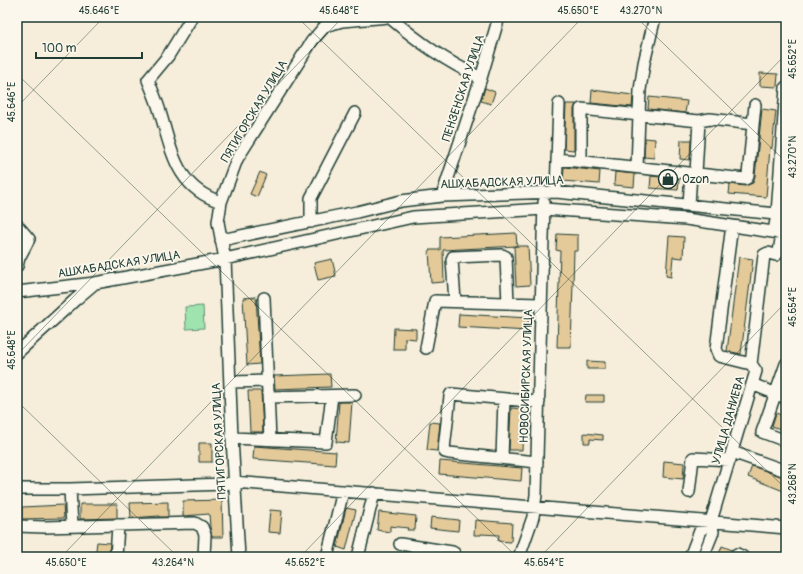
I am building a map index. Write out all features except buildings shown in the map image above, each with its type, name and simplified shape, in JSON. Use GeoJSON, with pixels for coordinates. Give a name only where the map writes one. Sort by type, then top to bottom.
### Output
{"type":"FeatureCollection","features":[{"type":"Feature","properties":{"kind":"street"},"geometry":{"type":"LineString","coordinates":[[192,17],[168,56],[148,80],[160,111],[168,143],[180,172],[192,186],[208,198],[221,202]]}},
{"type":"Feature","properties":{"kind":"street","name":"ПЕНЗЕНСКАЯ УЛИЦА"},"geometry":{"type":"LineString","coordinates":[[442,196],[481,78],[499,17]]}},
{"type":"Feature","properties":{"kind":"street"},"geometry":{"type":"LineString","coordinates":[[637,168],[641,83],[644,63],[655,17]]}},
{"type":"Feature","properties":{"kind":"street","name":"ПЯТИГОРСКАЯ УЛИЦА"},"geometry":{"type":"LineString","coordinates":[[239,557],[234,482],[225,259],[218,222],[221,202],[237,159],[312,41],[325,26],[342,21],[389,18],[437,55],[481,78]]}},
{"type":"Feature","properties":{"kind":"street"},"geometry":{"type":"LineString","coordinates":[[751,364],[764,256],[768,253],[776,254],[779,252],[786,87]]}},
{"type":"Feature","properties":{"kind":"street"},"geometry":{"type":"LineString","coordinates":[[556,192],[559,104]]}},
{"type":"Feature","properties":{"kind":"street"},"geometry":{"type":"LineString","coordinates":[[557,159],[745,179],[747,178],[755,105]]}},
{"type":"Feature","properties":{"kind":"street"},"geometry":{"type":"LineString","coordinates":[[581,162],[581,109],[640,116],[699,121],[710,119],[753,124]]}},
{"type":"Feature","properties":{"kind":"street"},"geometry":{"type":"LineString","coordinates":[[311,222],[311,198],[355,113]]}},
{"type":"Feature","properties":{"kind":"street"},"geometry":{"type":"LineString","coordinates":[[689,205],[699,121]]}},
{"type":"Feature","properties":{"kind":"street","name":"АШХАБАДСКАЯ УЛИЦА"},"geometry":{"type":"LineString","coordinates":[[221,240],[311,222],[401,201],[442,196],[556,192],[781,215]]}},
{"type":"Feature","properties":{"kind":"street","name":"НОВОСИБИРСКАЯ УЛИЦА"},"geometry":{"type":"LineString","coordinates":[[519,557],[536,507],[544,193]]}},
{"type":"Feature","properties":{"kind":"street","name":"АШХАБАДСКАЯ УЛИЦА"},"geometry":{"type":"LineString","coordinates":[[21,291],[95,284],[225,259],[413,217],[544,209],[686,219],[781,233]]}},
{"type":"Feature","properties":{"kind":"street"},"geometry":{"type":"LineString","coordinates":[[17,225],[29,239],[19,258],[17,266]]}},
{"type":"Feature","properties":{"kind":"street","name":"УЛИЦА ДАНИЕВА"},"geometry":{"type":"LineString","coordinates":[[702,557],[713,532],[711,521],[756,371],[751,364],[719,356],[716,349],[731,233]]}},
{"type":"Feature","properties":{"kind":"street"},"geometry":{"type":"LineString","coordinates":[[455,301],[453,257],[502,255],[506,256],[508,303]]}},
{"type":"Feature","properties":{"kind":"street"},"geometry":{"type":"LineString","coordinates":[[17,281],[21,291]]}},
{"type":"Feature","properties":{"kind":"street"},"geometry":{"type":"LineString","coordinates":[[17,353],[75,300],[95,284]]}},
{"type":"Feature","properties":{"kind":"street"},"geometry":{"type":"LineString","coordinates":[[264,298],[270,440]]}},
{"type":"Feature","properties":{"kind":"street"},"geometry":{"type":"LineString","coordinates":[[426,348],[435,301],[541,304]]}},
{"type":"Feature","properties":{"kind":"street"},"geometry":{"type":"LineString","coordinates":[[786,364],[781,396],[762,432],[786,441]]}},
{"type":"Feature","properties":{"kind":"street"},"geometry":{"type":"LineString","coordinates":[[230,382],[268,381]]}},
{"type":"Feature","properties":{"kind":"street"},"geometry":{"type":"LineString","coordinates":[[752,384],[781,396]]}},
{"type":"Feature","properties":{"kind":"street"},"geometry":{"type":"LineString","coordinates":[[537,462],[449,453],[445,452],[444,449],[451,394],[539,402]]}},
{"type":"Feature","properties":{"kind":"street"},"geometry":{"type":"LineString","coordinates":[[268,397],[355,395]]}},
{"type":"Feature","properties":{"kind":"street"},"geometry":{"type":"LineString","coordinates":[[232,438],[326,442],[332,396]]}},
{"type":"Feature","properties":{"kind":"street"},"geometry":{"type":"LineString","coordinates":[[502,458],[504,399]]}},
{"type":"Feature","properties":{"kind":"street"},"geometry":{"type":"LineString","coordinates":[[689,492],[693,458],[731,456],[786,471]]}},
{"type":"Feature","properties":{"kind":"street"},"geometry":{"type":"LineString","coordinates":[[17,489],[70,489],[226,484],[234,482],[786,528]]}},
{"type":"Feature","properties":{"kind":"street"},"geometry":{"type":"LineString","coordinates":[[70,489],[72,526]]}},
{"type":"Feature","properties":{"kind":"street"},"geometry":{"type":"LineString","coordinates":[[327,557],[343,491]]}},
{"type":"Feature","properties":{"kind":"street"},"geometry":{"type":"LineString","coordinates":[[358,557],[374,493]]}},
{"type":"Feature","properties":{"kind":"street","name":"УЛИЦА ДАНИЕВА"},"geometry":{"type":"LineString","coordinates":[[690,557],[700,531],[711,521]]}},
{"type":"Feature","properties":{"kind":"street"},"geometry":{"type":"LineString","coordinates":[[17,526],[194,523],[202,527],[205,535],[204,557]]}},
{"type":"Feature","properties":{"kind":"street"},"geometry":{"type":"LineString","coordinates":[[116,557],[118,525]]}},
{"type":"Feature","properties":{"kind":"street"},"geometry":{"type":"LineString","coordinates":[[400,544],[452,552],[456,557]]}},
{"type":"Feature","properties":{"kind":"street"},"geometry":{"type":"LineString","coordinates":[[736,557],[737,554],[743,557]]}},
{"type":"Feature","properties":{"kind":"green space"},"geometry":{"type":"Polygon","coordinates":[[[203,306],[204,328],[186,329],[185,307],[203,306]]]}},
{"type":"Feature","properties":{"kind":"place","name":"Ozon"},"geometry":{"type":"Point","coordinates":[668,179]}}]}
